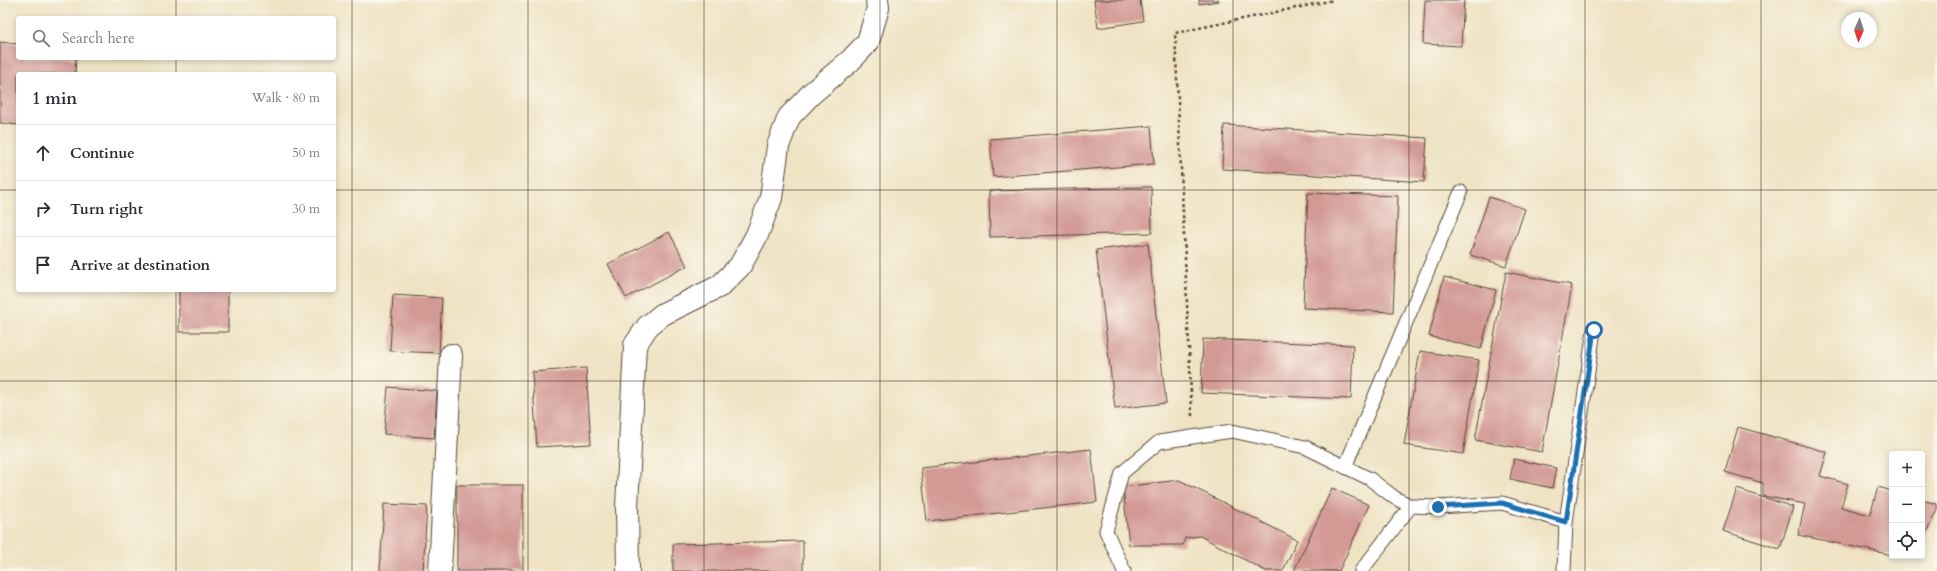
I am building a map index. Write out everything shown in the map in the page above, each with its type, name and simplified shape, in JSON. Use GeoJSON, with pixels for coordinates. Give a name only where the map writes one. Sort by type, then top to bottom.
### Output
{"type":"FeatureCollection","features":[{"type":"Feature","properties":{"kind":"street"},"geometry":{"type":"LineString","coordinates":[[628,571],[627,507],[635,345],[648,326],[663,314],[720,286],[740,266],[757,235],[771,198],[778,146],[789,118],[812,93],[850,61],[868,42],[878,8],[877,0]]}},
{"type":"Feature","properties":{"kind":"street"},"geometry":{"type":"LineString","coordinates":[[440,571],[451,355]]}},
{"type":"Feature","properties":{"kind":"lane"},"geometry":{"type":"LineString","coordinates":[[1345,467],[1461,192]]}},
{"type":"Feature","properties":{"kind":"lane"},"geometry":{"type":"LineString","coordinates":[[1564,571],[1566,522],[1594,330]]}},
{"type":"Feature","properties":{"kind":"lane"},"geometry":{"type":"LineString","coordinates":[[1124,571],[1106,531],[1122,473],[1159,442],[1232,431],[1305,447],[1370,479],[1395,498],[1411,506],[1438,507],[1502,503],[1566,522]]}},
{"type":"Feature","properties":{"kind":"lane"},"geometry":{"type":"LineString","coordinates":[[1361,571],[1411,506]]}},
{"type":"Feature","properties":{"kind":"path"},"geometry":{"type":"LineString","coordinates":[[1193,437],[1175,33],[1334,0]]}},
{"type":"Feature","properties":{"kind":"building"},"geometry":{"type":"Polygon","coordinates":[[[1094,0],[1140,0],[1143,21],[1098,28],[1094,0]]]}},
{"type":"Feature","properties":{"kind":"building"},"geometry":{"type":"Polygon","coordinates":[[[1199,0],[1219,0],[1219,1],[1199,4],[1199,0]]]}},
{"type":"Feature","properties":{"kind":"building"},"geometry":{"type":"Polygon","coordinates":[[[1425,0],[1464,0],[1461,46],[1423,44],[1425,0]]]}},
{"type":"Feature","properties":{"kind":"building"},"geometry":{"type":"Polygon","coordinates":[[[0,42],[16,44],[16,60],[76,60],[75,72],[16,72],[16,125],[0,123],[0,42]]]}},
{"type":"Feature","properties":{"kind":"building"},"geometry":{"type":"Polygon","coordinates":[[[1224,125],[1427,138],[1424,182],[1222,169],[1224,125]]]}},
{"type":"Feature","properties":{"kind":"building"},"geometry":{"type":"Polygon","coordinates":[[[1151,126],[1154,164],[993,177],[990,139],[1151,126]]]}},
{"type":"Feature","properties":{"kind":"building"},"geometry":{"type":"Polygon","coordinates":[[[1151,187],[1152,233],[990,237],[989,191],[1151,187]]]}},
{"type":"Feature","properties":{"kind":"building"},"geometry":{"type":"Polygon","coordinates":[[[1308,193],[1398,196],[1393,312],[1303,308],[1308,193]]]}},
{"type":"Feature","properties":{"kind":"building"},"geometry":{"type":"Polygon","coordinates":[[[1489,197],[1525,209],[1506,266],[1470,255],[1489,197]]]}},
{"type":"Feature","properties":{"kind":"building"},"geometry":{"type":"Polygon","coordinates":[[[669,232],[687,266],[626,298],[608,264],[669,232]]]}},
{"type":"Feature","properties":{"kind":"building"},"geometry":{"type":"Polygon","coordinates":[[[1148,244],[1166,403],[1115,409],[1096,250],[1148,244]]]}},
{"type":"Feature","properties":{"kind":"building"},"geometry":{"type":"Polygon","coordinates":[[[1506,272],[1572,285],[1542,452],[1475,440],[1506,272]]]}},
{"type":"Feature","properties":{"kind":"building"},"geometry":{"type":"Polygon","coordinates":[[[1444,277],[1496,290],[1481,349],[1429,336],[1444,277]]]}},
{"type":"Feature","properties":{"kind":"building"},"geometry":{"type":"Polygon","coordinates":[[[179,292],[228,292],[228,332],[179,332],[179,292]]]}},
{"type":"Feature","properties":{"kind":"building"},"geometry":{"type":"Polygon","coordinates":[[[393,295],[442,298],[439,353],[390,351],[393,295]]]}},
{"type":"Feature","properties":{"kind":"building"},"geometry":{"type":"Polygon","coordinates":[[[1203,339],[1353,345],[1351,399],[1201,393],[1203,339]]]}},
{"type":"Feature","properties":{"kind":"building"},"geometry":{"type":"Polygon","coordinates":[[[1420,351],[1479,360],[1463,454],[1404,445],[1420,351]]]}},
{"type":"Feature","properties":{"kind":"building"},"geometry":{"type":"Polygon","coordinates":[[[586,368],[591,444],[537,447],[532,372],[586,368]]]}},
{"type":"Feature","properties":{"kind":"building"},"geometry":{"type":"Polygon","coordinates":[[[388,387],[437,391],[434,438],[384,434],[388,387]]]}},
{"type":"Feature","properties":{"kind":"building"},"geometry":{"type":"Polygon","coordinates":[[[1738,427],[1827,452],[1820,476],[1848,484],[1841,507],[1870,515],[1878,487],[1889,490],[1889,554],[1798,535],[1805,504],[1763,496],[1763,483],[1725,472],[1738,427]]]}},
{"type":"Feature","properties":{"kind":"building"},"geometry":{"type":"Polygon","coordinates":[[[1091,449],[1097,502],[927,521],[921,468],[1091,449]]]}},
{"type":"Feature","properties":{"kind":"building"},"geometry":{"type":"Polygon","coordinates":[[[1514,459],[1556,468],[1552,488],[1510,479],[1514,459]]]}},
{"type":"Feature","properties":{"kind":"building"},"geometry":{"type":"Polygon","coordinates":[[[1179,480],[1297,540],[1283,571],[1266,571],[1200,536],[1185,538],[1183,545],[1129,545],[1123,487],[1179,480]]]}},
{"type":"Feature","properties":{"kind":"building"},"geometry":{"type":"Polygon","coordinates":[[[457,485],[523,485],[523,571],[457,571],[457,485]]]}},
{"type":"Feature","properties":{"kind":"building"},"geometry":{"type":"Polygon","coordinates":[[[1332,488],[1369,505],[1339,571],[1294,571],[1332,488]]]}},
{"type":"Feature","properties":{"kind":"building"},"geometry":{"type":"Polygon","coordinates":[[[1737,489],[1793,507],[1780,549],[1723,531],[1737,489]]]}},
{"type":"Feature","properties":{"kind":"building"},"geometry":{"type":"Polygon","coordinates":[[[1925,501],[1937,504],[1937,510],[1925,535],[1925,501]]]}},
{"type":"Feature","properties":{"kind":"building"},"geometry":{"type":"Polygon","coordinates":[[[384,504],[427,506],[423,571],[380,571],[384,504]]]}},
{"type":"Feature","properties":{"kind":"building"},"geometry":{"type":"Polygon","coordinates":[[[803,541],[803,571],[673,571],[673,544],[803,541]]]}},
{"type":"Feature","properties":{"kind":"route"},"geometry":{"type":"LineString","coordinates":[[1438,507],[1502,503],[1566,522],[1594,330]]}}]}
